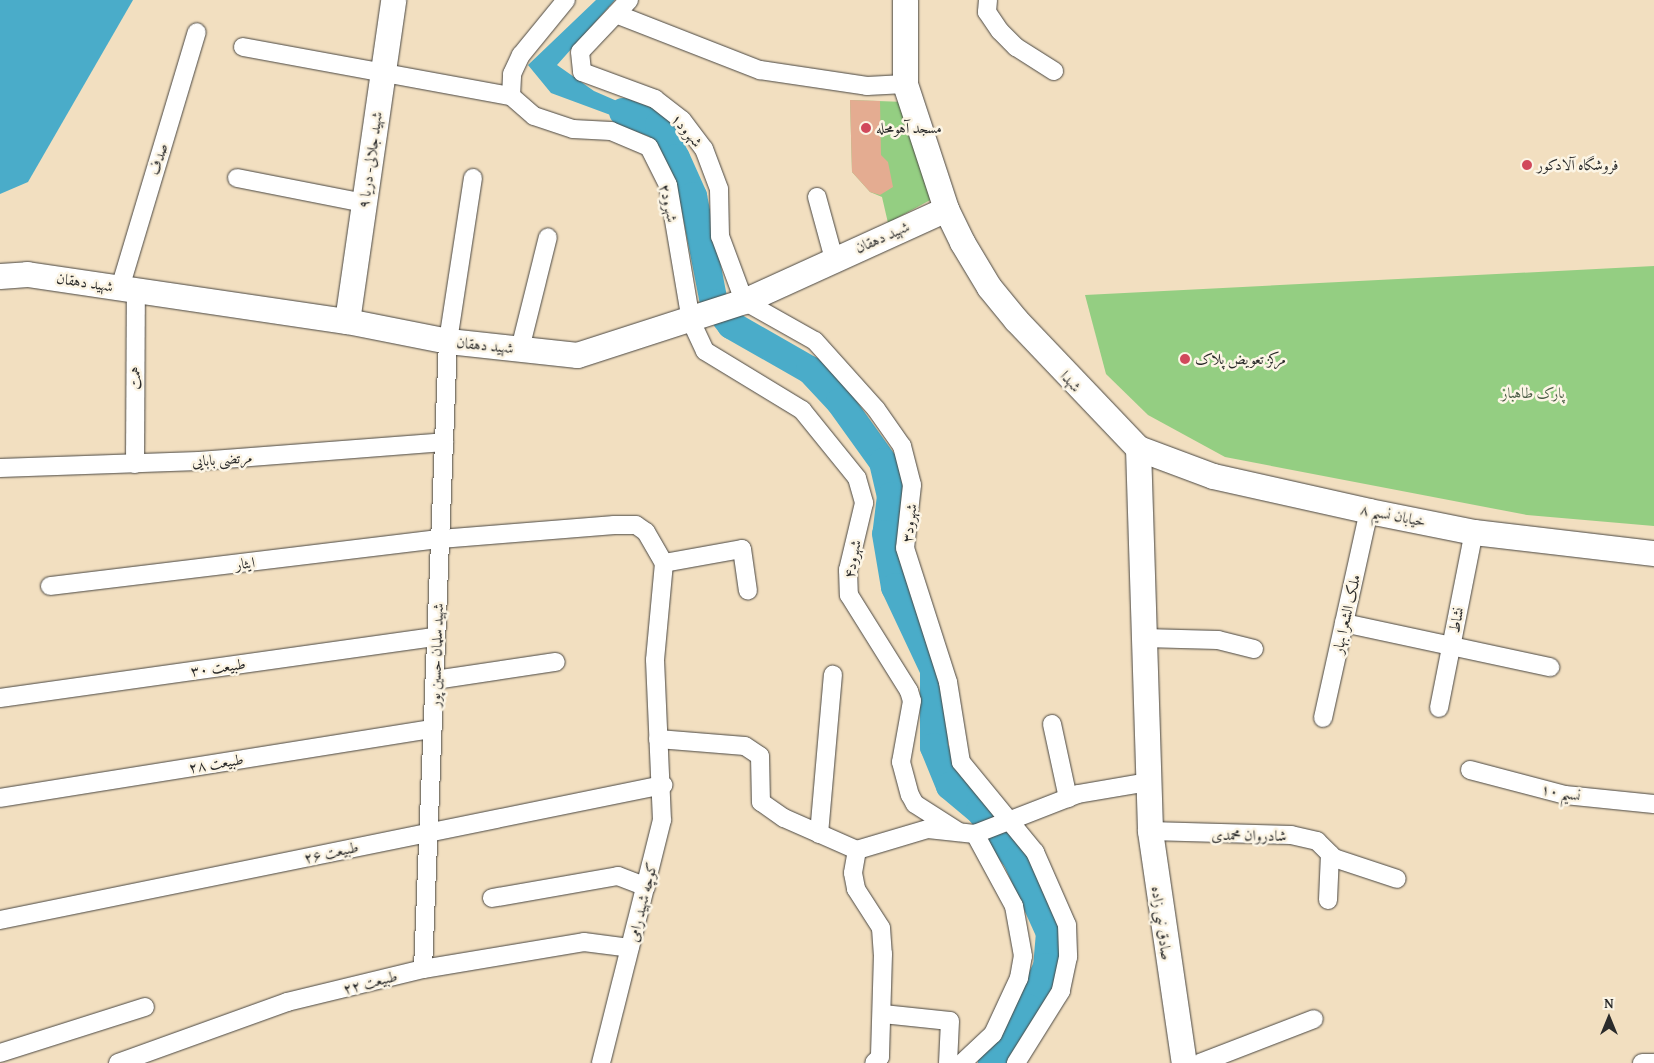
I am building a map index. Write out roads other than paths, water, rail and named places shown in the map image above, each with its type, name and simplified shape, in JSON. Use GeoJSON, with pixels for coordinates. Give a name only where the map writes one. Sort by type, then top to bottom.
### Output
{"type":"FeatureCollection","features":[{"type":"Feature","properties":{"kind":"street","name":"شهید جلالی- دریا ۹"},"geometry":{"type":"LineString","coordinates":[[347,321],[393,0]]}},
{"type":"Feature","properties":{"kind":"street"},"geometry":{"type":"LineString","coordinates":[[243,47],[511,96],[512,74],[521,55],[566,0]]}},
{"type":"Feature","properties":{"kind":"street","name":"شهرود۱"},"geometry":{"type":"LineString","coordinates":[[630,0],[580,52],[582,72],[655,99],[682,120],[704,150],[719,189],[720,236],[744,301]]}},
{"type":"Feature","properties":{"kind":"street","name":"شهدا"},"geometry":{"type":"LineString","coordinates":[[905,0],[906,84],[946,208],[989,287],[1079,390],[1138,448]]}},
{"type":"Feature","properties":{"kind":"street"},"geometry":{"type":"LineString","coordinates":[[988,0],[987,12],[1000,31],[1016,47],[1054,71]]}},
{"type":"Feature","properties":{"kind":"street"},"geometry":{"type":"LineString","coordinates":[[616,14],[760,70],[867,86],[906,84]]}},
{"type":"Feature","properties":{"kind":"street","name":"صدف"},"geometry":{"type":"LineString","coordinates":[[128,289],[197,32]]}},
{"type":"Feature","properties":{"kind":"street","name":"شهرود۲"},"geometry":{"type":"LineString","coordinates":[[511,96],[534,116],[573,129],[611,132],[648,147],[668,185],[691,321]]}},
{"type":"Feature","properties":{"kind":"street"},"geometry":{"type":"LineString","coordinates":[[237,178],[364,203]]}},
{"type":"Feature","properties":{"kind":"street","name":"شهید سلمان حسین پور"},"geometry":{"type":"LineString","coordinates":[[423,969],[448,341],[473,178]]}},
{"type":"Feature","properties":{"kind":"street"},"geometry":{"type":"LineString","coordinates":[[817,197],[834,259]]}},
{"type":"Feature","properties":{"kind":"street","name":"شهید دهقان"},"geometry":{"type":"LineString","coordinates":[[0,276],[27,274],[347,321],[448,341],[577,355],[691,321],[744,301],[946,208]]}},
{"type":"Feature","properties":{"kind":"street"},"geometry":{"type":"LineString","coordinates":[[520,348],[548,237]]}},
{"type":"Feature","properties":{"kind":"street","name":"همت"},"geometry":{"type":"LineString","coordinates":[[128,289],[135,464]]}},
{"type":"Feature","properties":{"kind":"street","name":"شهرود۳"},"geometry":{"type":"LineString","coordinates":[[744,301],[815,341],[902,446],[912,485],[905,548],[948,682],[961,762],[1035,852],[1060,902],[1067,925],[1068,957],[1061,991],[1016,1063]]}},
{"type":"Feature","properties":{"kind":"street","name":"شهرود۴"},"geometry":{"type":"LineString","coordinates":[[691,321],[711,358],[802,410],[857,478],[864,503],[848,570],[849,595],[910,696],[901,762],[910,795],[915,804],[967,833]]}},
{"type":"Feature","properties":{"kind":"street","name":"مرتضی بابایی"},"geometry":{"type":"LineString","coordinates":[[0,468],[135,464],[444,442]]}},
{"type":"Feature","properties":{"kind":"street"},"geometry":{"type":"LineString","coordinates":[[658,739],[745,746],[760,756],[761,802],[819,834],[857,850],[928,829],[967,833],[1011,822],[1068,798],[1149,782],[1138,448]]}},
{"type":"Feature","properties":{"kind":"street","name":"خیابان نسیم ۸"},"geometry":{"type":"LineString","coordinates":[[1138,448],[1213,476],[1370,511],[1474,532],[1654,553]]}},
{"type":"Feature","properties":{"kind":"street","name":"ملک الشعرا بهار"},"geometry":{"type":"LineString","coordinates":[[1323,718],[1370,511]]}},
{"type":"Feature","properties":{"kind":"street","name":"ایثار"},"geometry":{"type":"LineString","coordinates":[[50,586],[440,539],[636,525],[655,543],[664,563]]}},
{"type":"Feature","properties":{"kind":"street","name":"نشاط"},"geometry":{"type":"LineString","coordinates":[[1438,708],[1474,532]]}},
{"type":"Feature","properties":{"kind":"street"},"geometry":{"type":"LineString","coordinates":[[664,563],[742,549],[748,592]]}},
{"type":"Feature","properties":{"kind":"street","name":"کوچه شهید رامی"},"geometry":{"type":"LineString","coordinates":[[601,1063],[662,820],[663,785],[658,739],[655,660],[664,563]]}},
{"type":"Feature","properties":{"kind":"street"},"geometry":{"type":"LineString","coordinates":[[1344,623],[1550,667]]}},
{"type":"Feature","properties":{"kind":"street","name":"طبیعت ۳۰"},"geometry":{"type":"LineString","coordinates":[[0,698],[436,637]]}},
{"type":"Feature","properties":{"kind":"street"},"geometry":{"type":"LineString","coordinates":[[1144,638],[1218,640],[1254,649]]}},
{"type":"Feature","properties":{"kind":"street"},"geometry":{"type":"LineString","coordinates":[[435,680],[556,662]]}},
{"type":"Feature","properties":{"kind":"street"},"geometry":{"type":"LineString","coordinates":[[819,834],[833,675]]}},
{"type":"Feature","properties":{"kind":"street"},"geometry":{"type":"LineString","coordinates":[[1052,724],[1068,798]]}},
{"type":"Feature","properties":{"kind":"street","name":"طبیعت ۲۸"},"geometry":{"type":"LineString","coordinates":[[0,798],[433,729]]}},
{"type":"Feature","properties":{"kind":"street","name":"نسیم ۱۰"},"geometry":{"type":"LineString","coordinates":[[1470,770],[1565,795],[1654,804]]}},
{"type":"Feature","properties":{"kind":"street","name":"صادق نبی زاده"},"geometry":{"type":"LineString","coordinates":[[1149,782],[1150,831],[1184,1063]]}},
{"type":"Feature","properties":{"kind":"street","name":"طبیعت ۲۶"},"geometry":{"type":"LineString","coordinates":[[0,920],[663,785]]}},
{"type":"Feature","properties":{"kind":"street","name":"شادروان محمدی"},"geometry":{"type":"LineString","coordinates":[[1150,831],[1291,835],[1316,841],[1330,854],[1397,879]]}},
{"type":"Feature","properties":{"kind":"street"},"geometry":{"type":"LineString","coordinates":[[962,1063],[992,1034],[1018,978],[1023,956],[1014,906],[967,833]]}},
{"type":"Feature","properties":{"kind":"street"},"geometry":{"type":"LineString","coordinates":[[857,850],[853,874],[856,889],[881,928],[883,1014],[880,1057],[874,1063]]}},
{"type":"Feature","properties":{"kind":"street"},"geometry":{"type":"LineString","coordinates":[[1328,900],[1330,854]]}},
{"type":"Feature","properties":{"kind":"street"},"geometry":{"type":"LineString","coordinates":[[492,898],[618,876],[646,887]]}},
{"type":"Feature","properties":{"kind":"street","name":"طبیعت ۲۲"},"geometry":{"type":"LineString","coordinates":[[118,1063],[287,1002],[423,969],[584,942],[630,948]]}},
{"type":"Feature","properties":{"kind":"street"},"geometry":{"type":"LineString","coordinates":[[0,1053],[145,1007]]}},
{"type":"Feature","properties":{"kind":"street"},"geometry":{"type":"LineString","coordinates":[[883,1014],[950,1021],[948,1063]]}},
{"type":"Feature","properties":{"kind":"street"},"geometry":{"type":"LineString","coordinates":[[1200,1063],[1314,1018]]}},
{"type":"Feature","properties":{"kind":"street"},"geometry":{"type":"LineString","coordinates":[[1642,1063],[1654,1063]]}},
{"type":"Feature","properties":{"kind":"water"},"geometry":{"type":"Polygon","coordinates":[[[0,0],[133,0],[28,182],[0,194],[0,0]]]}},
{"type":"Feature","properties":{"kind":"water"},"geometry":{"type":"Polygon","coordinates":[[[596,0],[615,0],[557,65],[594,91],[665,122],[651,130],[551,93],[528,65],[596,0]]]}},
{"type":"Feature","properties":{"kind":"waterway"},"geometry":{"type":"LineString","coordinates":[[623,112],[659,125],[676,158],[693,196],[714,303],[731,325],[810,370],[840,402],[883,462],[891,496],[886,534],[895,587],[934,670],[934,747],[950,786],[980,811],[1017,860],[1050,933],[1047,967],[1028,1008],[992,1063]]}},
{"type":"Feature","properties":{"kind":"place","name":"مسجد آهومحله"},"geometry":{"type":"Point","coordinates":[866,128]}},
{"type":"Feature","properties":{"kind":"place","name":"فروشگاه آلادکور"},"geometry":{"type":"Point","coordinates":[1527,165]}},
{"type":"Feature","properties":{"kind":"place","name":"مرکز تعویض پلاک"},"geometry":{"type":"Point","coordinates":[1185,359]}},
{"type":"Feature","properties":{"kind":"park label","name":"پارک طاهباز"},"geometry":{"type":"Point","coordinates":[1533,393]}}]}
